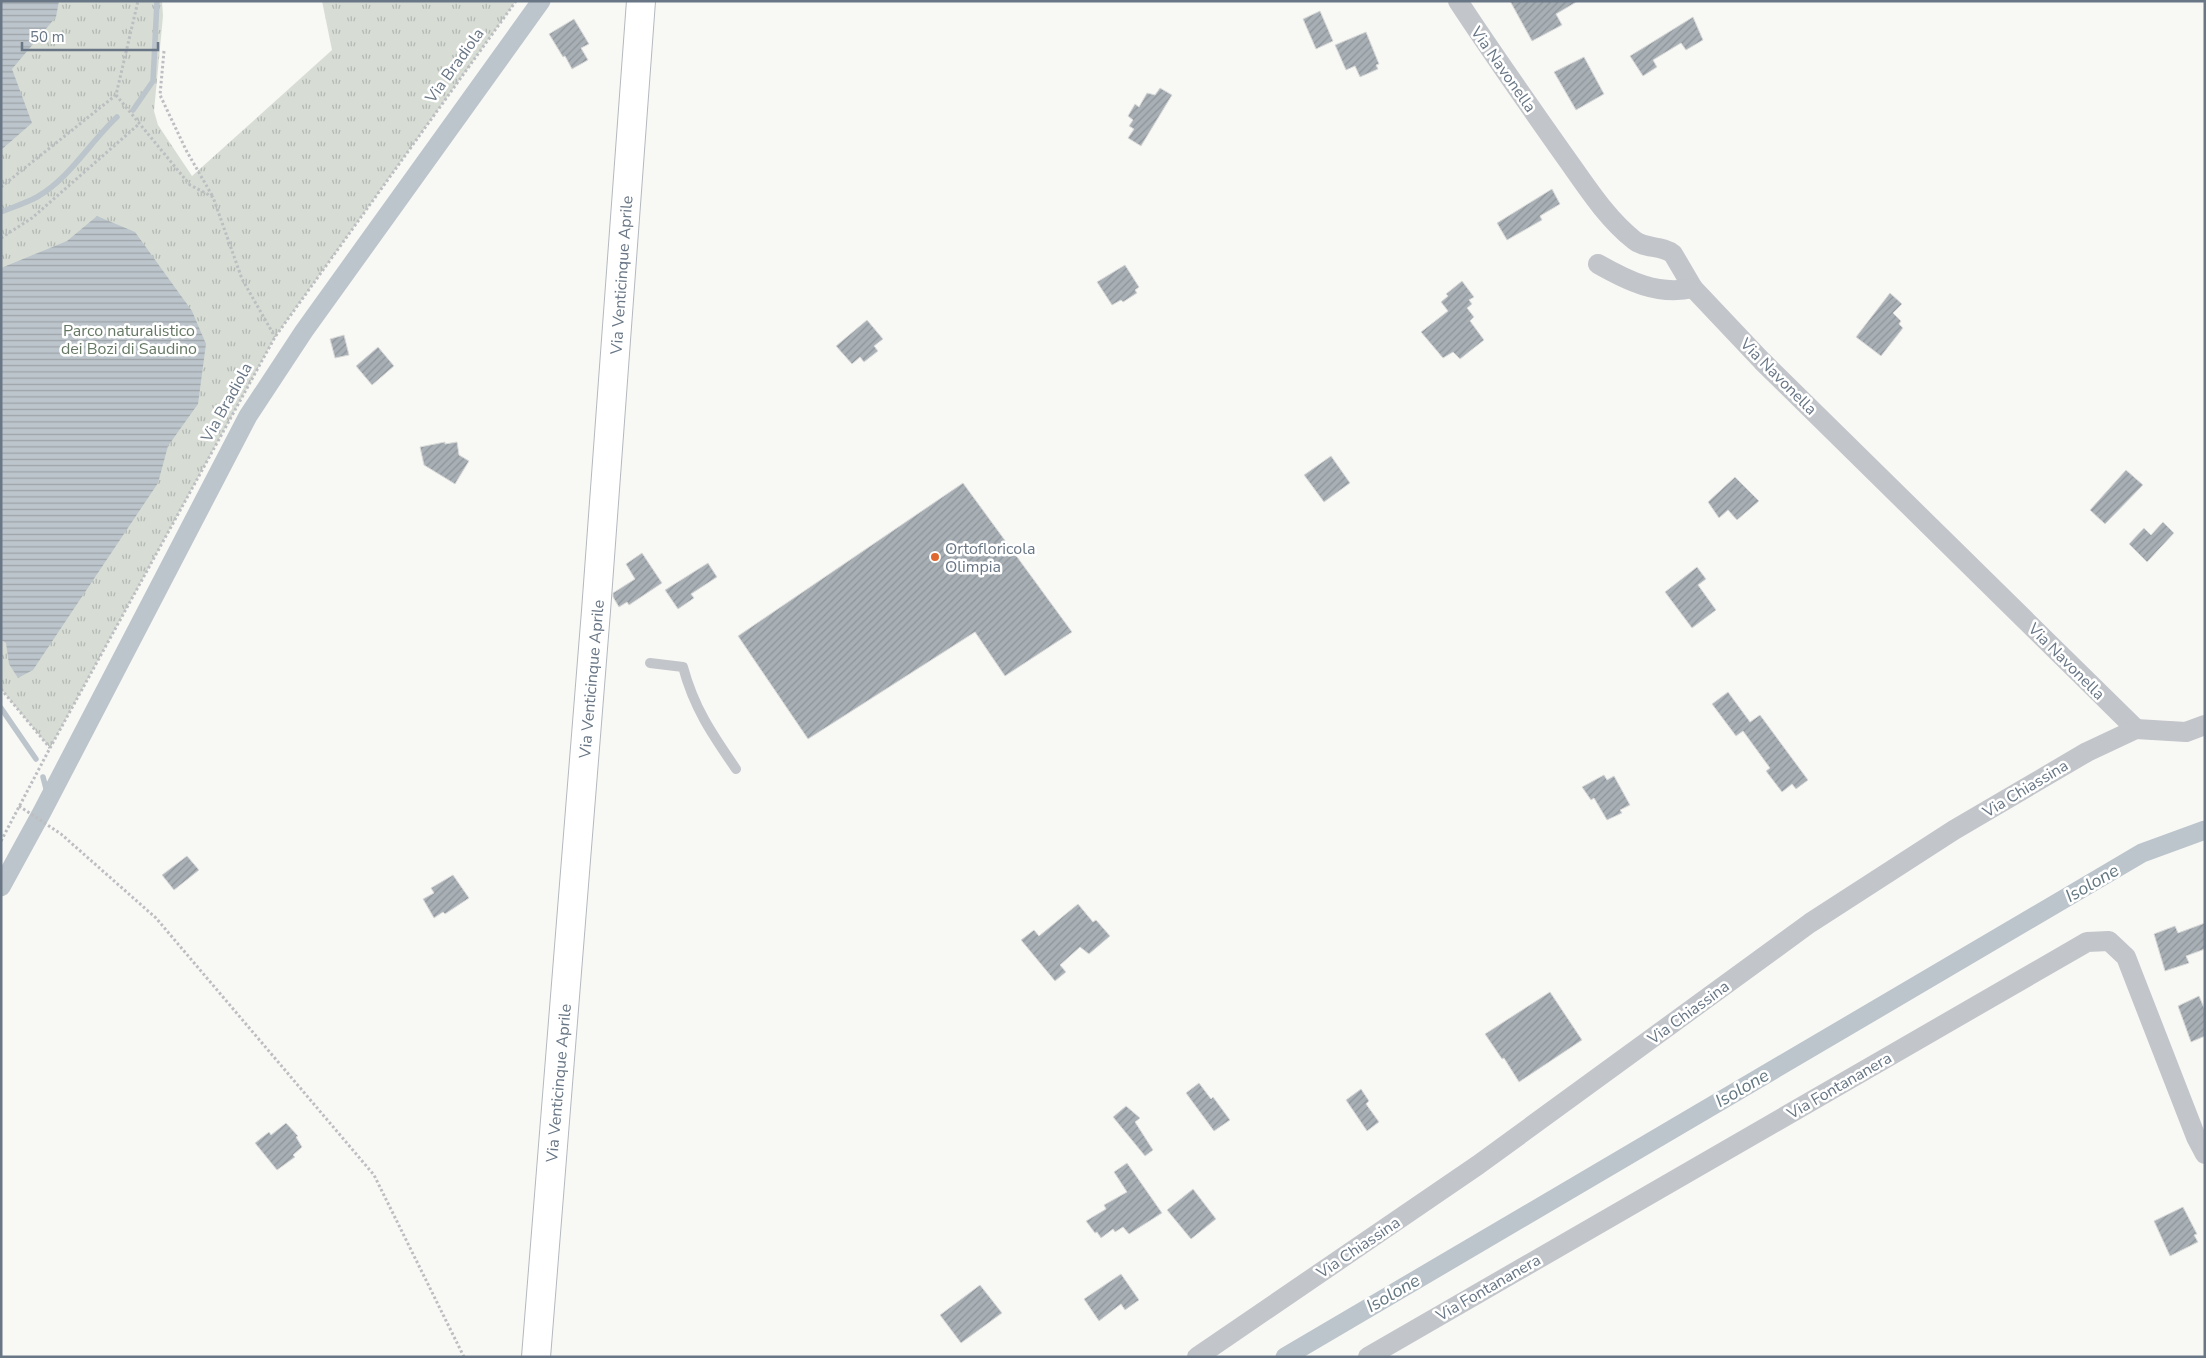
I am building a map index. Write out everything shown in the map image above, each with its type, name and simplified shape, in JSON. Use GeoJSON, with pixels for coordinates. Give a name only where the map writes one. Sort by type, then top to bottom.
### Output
{"type":"FeatureCollection","features":[{"type":"Feature","properties":{"kind":"main road","name":"Via Venticinque Aprile"},"geometry":{"type":"LineString","coordinates":[[536,1357],[596,611],[641,1]]}},
{"type":"Feature","properties":{"kind":"street","name":"Via Navonella"},"geometry":{"type":"LineString","coordinates":[[1458,1],[1508,77],[1614,221],[1636,242],[1668,250],[1673,254],[1689,282],[1762,360],[2136,729]]}},
{"type":"Feature","properties":{"kind":"street"},"geometry":{"type":"LineString","coordinates":[[1598,264],[1635,282],[1660,290],[1676,292],[1689,282]]}},
{"type":"Feature","properties":{"kind":"street","name":"Via Chiassina"},"geometry":{"type":"LineString","coordinates":[[1197,1357],[1478,1165],[1810,923],[1954,830],[2086,752],[2136,729],[2186,732],[2205,725]]}},
{"type":"Feature","properties":{"kind":"street","name":"Via Fontananera"},"geometry":{"type":"LineString","coordinates":[[1368,1357],[2087,942],[2109,941],[2126,957],[2196,1137],[2205,1154]]}},
{"type":"Feature","properties":{"kind":"lane"},"geometry":{"type":"LineString","coordinates":[[650,663],[683,667],[689,688],[704,722],[736,769]]}},
{"type":"Feature","properties":{"kind":"path"},"geometry":{"type":"LineString","coordinates":[[1,187],[116,95],[138,1]]}},
{"type":"Feature","properties":{"kind":"path","name":"Via Bradiola"},"geometry":{"type":"LineString","coordinates":[[1,841],[50,748],[276,337],[516,1]]}},
{"type":"Feature","properties":{"kind":"path"},"geometry":{"type":"LineString","coordinates":[[164,51],[160,95],[186,150],[213,197],[242,279],[276,337]]}},
{"type":"Feature","properties":{"kind":"path"},"geometry":{"type":"LineString","coordinates":[[116,95],[190,186],[213,197]]}},
{"type":"Feature","properties":{"kind":"path"},"geometry":{"type":"LineString","coordinates":[[1,238],[32,218],[139,124]]}},
{"type":"Feature","properties":{"kind":"path"},"geometry":{"type":"LineString","coordinates":[[1,689],[50,748]]}},
{"type":"Feature","properties":{"kind":"path"},"geometry":{"type":"LineString","coordinates":[[20,806],[61,834],[156,918],[374,1175],[464,1357]]}},
{"type":"Feature","properties":{"kind":"green space","name":"Parco naturalistico dei Bozi di Saudino"},"geometry":{"type":"Polygon","coordinates":[[[1,1],[162,1],[163,16],[154,111],[158,125],[192,176],[332,50],[322,1],[516,1],[275,337],[50,748],[1,689],[1,1]]]}},
{"type":"Feature","properties":{"kind":"shaded area"},"geometry":{"type":"Polygon","coordinates":[[[1,1],[59,1],[56,17],[12,69],[32,123],[1,150],[1,1]]]}},
{"type":"Feature","properties":{"kind":"shaded area"},"geometry":{"type":"Polygon","coordinates":[[[97,216],[135,232],[192,311],[206,344],[198,404],[168,446],[158,483],[33,670],[18,678],[9,664],[6,643],[1,640],[1,268],[67,241],[97,216]]]}},
{"type":"Feature","properties":{"kind":"building"},"geometry":{"type":"Polygon","coordinates":[[[1510,1],[1578,1],[1556,14],[1562,25],[1532,41],[1510,1]]]}},
{"type":"Feature","properties":{"kind":"building"},"geometry":{"type":"Polygon","coordinates":[[[1320,11],[1333,41],[1316,49],[1303,19],[1320,11]]]}},
{"type":"Feature","properties":{"kind":"building"},"geometry":{"type":"Polygon","coordinates":[[[1693,17],[1703,40],[1686,50],[1681,43],[1653,60],[1657,67],[1643,76],[1630,56],[1693,17]]]}},
{"type":"Feature","properties":{"kind":"building"},"geometry":{"type":"Polygon","coordinates":[[[574,19],[589,44],[581,48],[588,60],[572,69],[549,34],[574,19]]]}},
{"type":"Feature","properties":{"kind":"building"},"geometry":{"type":"Polygon","coordinates":[[[1366,32],[1379,64],[1376,65],[1378,69],[1360,77],[1355,66],[1346,70],[1335,45],[1366,32]]]}},
{"type":"Feature","properties":{"kind":"building"},"geometry":{"type":"Polygon","coordinates":[[[1584,57],[1604,94],[1576,110],[1554,72],[1584,57]]]}},
{"type":"Feature","properties":{"kind":"building"},"geometry":{"type":"Polygon","coordinates":[[[1160,88],[1172,95],[1141,146],[1128,138],[1134,129],[1129,126],[1133,120],[1128,116],[1135,104],[1139,107],[1147,93],[1155,95],[1160,88]]]}},
{"type":"Feature","properties":{"kind":"building"},"geometry":{"type":"Polygon","coordinates":[[[1552,189],[1560,204],[1540,216],[1542,220],[1507,240],[1497,223],[1552,189]]]}},
{"type":"Feature","properties":{"kind":"building"},"geometry":{"type":"Polygon","coordinates":[[[1125,265],[1139,287],[1135,290],[1137,293],[1123,302],[1121,300],[1112,305],[1097,282],[1125,265]]]}},
{"type":"Feature","properties":{"kind":"building"},"geometry":{"type":"Polygon","coordinates":[[[1462,281],[1474,297],[1469,300],[1472,304],[1467,308],[1474,317],[1470,321],[1484,340],[1460,359],[1453,352],[1443,358],[1421,332],[1448,311],[1441,302],[1448,296],[1446,294],[1462,281]]]}},
{"type":"Feature","properties":{"kind":"building"},"geometry":{"type":"Polygon","coordinates":[[[1890,293],[1902,304],[1893,313],[1901,321],[1899,324],[1903,328],[1881,356],[1856,337],[1890,293]]]}},
{"type":"Feature","properties":{"kind":"building"},"geometry":{"type":"Polygon","coordinates":[[[867,320],[883,339],[874,346],[878,351],[864,362],[860,357],[852,364],[836,346],[867,320]]]}},
{"type":"Feature","properties":{"kind":"building"},"geometry":{"type":"Polygon","coordinates":[[[344,335],[349,355],[335,358],[330,339],[344,335]]]}},
{"type":"Feature","properties":{"kind":"building"},"geometry":{"type":"Polygon","coordinates":[[[378,347],[394,366],[372,385],[356,366],[378,347]]]}},
{"type":"Feature","properties":{"kind":"building"},"geometry":{"type":"Polygon","coordinates":[[[445,442],[445,444],[457,442],[459,455],[469,461],[455,484],[424,465],[420,447],[445,442]]]}},
{"type":"Feature","properties":{"kind":"building"},"geometry":{"type":"Polygon","coordinates":[[[1331,456],[1350,483],[1324,502],[1304,475],[1331,456]]]}},
{"type":"Feature","properties":{"kind":"building"},"geometry":{"type":"Polygon","coordinates":[[[2126,470],[2143,485],[2105,524],[2090,510],[2126,470]]]}},
{"type":"Feature","properties":{"kind":"building"},"geometry":{"type":"Polygon","coordinates":[[[1735,477],[1759,501],[1737,520],[1728,510],[1719,518],[1708,502],[1735,477]]]}},
{"type":"Feature","properties":{"kind":"building","name":"Ortofloricola Olimpia"},"geometry":{"type":"Polygon","coordinates":[[[963,483],[1072,632],[1005,676],[975,632],[808,739],[738,636],[963,483]]]}},
{"type":"Feature","properties":{"kind":"building"},"geometry":{"type":"Polygon","coordinates":[[[2163,522],[2174,533],[2147,562],[2129,544],[2144,528],[2151,535],[2163,522]]]}},
{"type":"Feature","properties":{"kind":"building"},"geometry":{"type":"Polygon","coordinates":[[[642,553],[662,583],[629,605],[627,602],[619,607],[613,597],[613,593],[635,579],[626,564],[642,553]]]}},
{"type":"Feature","properties":{"kind":"building"},"geometry":{"type":"Polygon","coordinates":[[[708,563],[717,577],[691,594],[694,598],[678,609],[665,590],[708,563]]]}},
{"type":"Feature","properties":{"kind":"building"},"geometry":{"type":"Polygon","coordinates":[[[1697,567],[1706,579],[1698,585],[1716,610],[1692,628],[1665,592],[1697,567]]]}},
{"type":"Feature","properties":{"kind":"building"},"geometry":{"type":"Polygon","coordinates":[[[1728,692],[1750,722],[1760,715],[1808,780],[1796,789],[1792,784],[1782,792],[1766,771],[1770,768],[1743,731],[1736,736],[1712,704],[1728,692]]]}},
{"type":"Feature","properties":{"kind":"building"},"geometry":{"type":"Polygon","coordinates":[[[1604,775],[1607,780],[1614,776],[1630,805],[1620,810],[1622,813],[1607,820],[1594,798],[1591,800],[1582,787],[1604,775]]]}},
{"type":"Feature","properties":{"kind":"building"},"geometry":{"type":"Polygon","coordinates":[[[187,856],[199,870],[174,890],[162,875],[187,856]]]}},
{"type":"Feature","properties":{"kind":"building"},"geometry":{"type":"Polygon","coordinates":[[[453,875],[469,898],[445,914],[443,912],[434,918],[423,899],[434,893],[431,888],[453,875]]]}},
{"type":"Feature","properties":{"kind":"building"},"geometry":{"type":"Polygon","coordinates":[[[1078,904],[1093,922],[1096,920],[1110,936],[1089,954],[1080,947],[1060,965],[1066,972],[1055,981],[1021,940],[1034,930],[1039,936],[1078,904]]]}},
{"type":"Feature","properties":{"kind":"building"},"geometry":{"type":"Polygon","coordinates":[[[2205,923],[2205,949],[2186,956],[2189,963],[2165,971],[2154,934],[2175,926],[2178,933],[2205,923]]]}},
{"type":"Feature","properties":{"kind":"building"},"geometry":{"type":"Polygon","coordinates":[[[1550,992],[1582,1040],[1519,1082],[1504,1058],[1502,1059],[1485,1034],[1550,992]]]}},
{"type":"Feature","properties":{"kind":"building"},"geometry":{"type":"Polygon","coordinates":[[[2199,996],[2205,1010],[2205,1036],[2191,1042],[2178,1006],[2199,996]]]}},
{"type":"Feature","properties":{"kind":"building"},"geometry":{"type":"Polygon","coordinates":[[[1199,1083],[1211,1099],[1213,1097],[1230,1120],[1214,1131],[1186,1093],[1199,1083]]]}},
{"type":"Feature","properties":{"kind":"building"},"geometry":{"type":"Polygon","coordinates":[[[1361,1089],[1369,1101],[1366,1104],[1379,1122],[1367,1131],[1346,1100],[1361,1089]]]}},
{"type":"Feature","properties":{"kind":"building"},"geometry":{"type":"Polygon","coordinates":[[[1126,1106],[1140,1118],[1135,1122],[1153,1150],[1145,1156],[1113,1117],[1126,1106]]]}},
{"type":"Feature","properties":{"kind":"building"},"geometry":{"type":"Polygon","coordinates":[[[286,1123],[298,1136],[296,1137],[302,1147],[293,1155],[295,1157],[277,1170],[255,1143],[269,1132],[271,1135],[286,1123]]]}},
{"type":"Feature","properties":{"kind":"building"},"geometry":{"type":"Polygon","coordinates":[[[1127,1163],[1162,1213],[1129,1234],[1123,1227],[1115,1232],[1113,1229],[1101,1238],[1086,1221],[1106,1209],[1104,1205],[1127,1192],[1114,1172],[1127,1163]]]}},
{"type":"Feature","properties":{"kind":"building"},"geometry":{"type":"Polygon","coordinates":[[[1193,1189],[1216,1219],[1191,1239],[1167,1210],[1193,1189]]]}},
{"type":"Feature","properties":{"kind":"building"},"geometry":{"type":"Polygon","coordinates":[[[2183,1207],[2197,1234],[2194,1235],[2198,1242],[2170,1256],[2154,1221],[2183,1207]]]}},
{"type":"Feature","properties":{"kind":"building"},"geometry":{"type":"Polygon","coordinates":[[[1121,1274],[1139,1300],[1125,1310],[1121,1304],[1099,1321],[1084,1299],[1121,1274]]]}},
{"type":"Feature","properties":{"kind":"building"},"geometry":{"type":"Polygon","coordinates":[[[980,1285],[1002,1313],[961,1343],[940,1315],[980,1285]]]}},
{"type":"Feature","properties":{"kind":"waterway"},"geometry":{"type":"LineString","coordinates":[[133,110],[153,81],[157,1]]}},
{"type":"Feature","properties":{"kind":"waterway"},"geometry":{"type":"LineString","coordinates":[[1,887],[248,416],[304,331],[541,1]]}},
{"type":"Feature","properties":{"kind":"waterway"},"geometry":{"type":"LineString","coordinates":[[1,212],[37,197],[60,180],[117,117]]}},
{"type":"Feature","properties":{"kind":"waterway"},"geometry":{"type":"LineString","coordinates":[[1,708],[36,759]]}},
{"type":"Feature","properties":{"kind":"waterway"},"geometry":{"type":"LineString","coordinates":[[43,777],[49,800]]}},
{"type":"Feature","properties":{"kind":"waterway","name":"Isolone"},"geometry":{"type":"LineString","coordinates":[[1285,1357],[2142,853],[2205,830]]}},
{"type":"Feature","properties":{"kind":"place","name":"Ortofloricola Olimpia"},"geometry":{"type":"Point","coordinates":[935,557]}}]}
